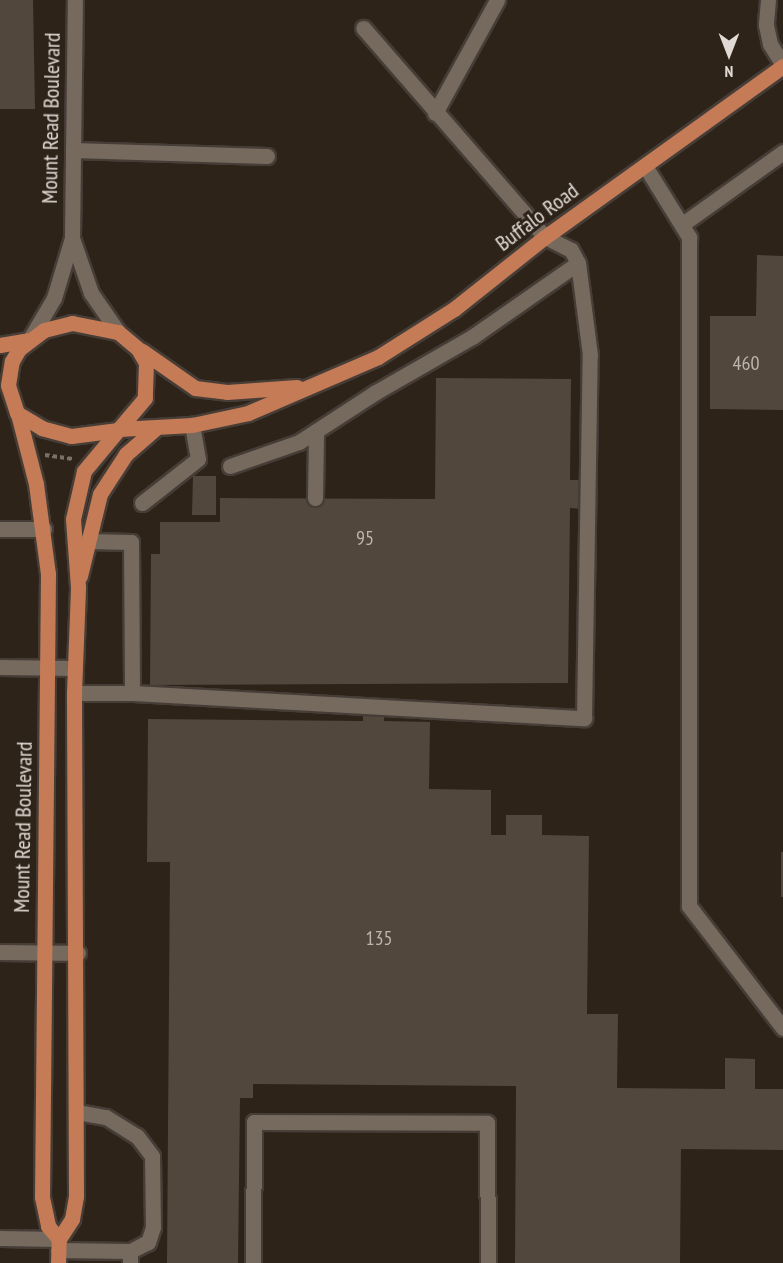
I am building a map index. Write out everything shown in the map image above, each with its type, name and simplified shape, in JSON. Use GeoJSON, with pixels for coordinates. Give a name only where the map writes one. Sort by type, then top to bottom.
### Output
{"type":"FeatureCollection","features":[{"type":"Feature","properties":{"kind":"main road","name":"Buffalo Road"},"geometry":{"type":"LineString","coordinates":[[118,429],[155,429],[192,425],[249,413],[360,366],[409,339],[545,237],[783,66]]}},
{"type":"Feature","properties":{"kind":"main road"},"geometry":{"type":"LineString","coordinates":[[0,345],[72,323],[118,332],[138,349],[149,374],[145,398],[84,471],[74,501],[73,564],[78,587]]}},
{"type":"Feature","properties":{"kind":"main road"},"geometry":{"type":"LineString","coordinates":[[17,414],[9,373],[29,338]]}},
{"type":"Feature","properties":{"kind":"main road","name":"Buffalo Road"},"geometry":{"type":"LineString","coordinates":[[138,349],[195,388],[227,392],[309,386]]}},
{"type":"Feature","properties":{"kind":"main road"},"geometry":{"type":"LineString","coordinates":[[0,402],[42,428],[71,436],[118,429]]}},
{"type":"Feature","properties":{"kind":"main road","name":"Mount Read Boulevard"},"geometry":{"type":"LineString","coordinates":[[17,414],[31,458],[45,529],[48,667],[42,1197],[48,1227],[58,1250]]}},
{"type":"Feature","properties":{"kind":"main road"},"geometry":{"type":"LineString","coordinates":[[58,1250],[74,1212],[78,952],[74,693],[78,587],[94,508],[108,478],[135,444],[155,429]]}},
{"type":"Feature","properties":{"kind":"street","name":"Mount Read Boulevard"},"geometry":{"type":"LineString","coordinates":[[72,238],[75,0]]}},
{"type":"Feature","properties":{"kind":"street"},"geometry":{"type":"LineString","coordinates":[[435,113],[497,0]]}},
{"type":"Feature","properties":{"kind":"street"},"geometry":{"type":"LineString","coordinates":[[768,0],[766,25],[770,44],[783,66]]}},
{"type":"Feature","properties":{"kind":"street"},"geometry":{"type":"LineString","coordinates":[[74,693],[132,693],[584,718],[590,355],[578,263],[571,250],[545,237],[363,28]]}},
{"type":"Feature","properties":{"kind":"street"},"geometry":{"type":"LineString","coordinates":[[73,150],[267,156]]}},
{"type":"Feature","properties":{"kind":"street"},"geometry":{"type":"LineString","coordinates":[[684,224],[783,152]]}},
{"type":"Feature","properties":{"kind":"street"},"geometry":{"type":"LineString","coordinates":[[645,165],[684,224],[689,237],[689,906],[783,1028]]}},
{"type":"Feature","properties":{"kind":"street"},"geometry":{"type":"LineString","coordinates":[[72,238],[91,293],[118,332]]}},
{"type":"Feature","properties":{"kind":"street"},"geometry":{"type":"LineString","coordinates":[[29,338],[54,298],[72,238]]}},
{"type":"Feature","properties":{"kind":"street"},"geometry":{"type":"LineString","coordinates":[[230,466],[298,442],[472,337],[578,263]]}},
{"type":"Feature","properties":{"kind":"street"},"geometry":{"type":"LineString","coordinates":[[142,503],[198,459],[192,425]]}},
{"type":"Feature","properties":{"kind":"street"},"geometry":{"type":"LineString","coordinates":[[315,498],[316,431]]}},
{"type":"Feature","properties":{"kind":"street"},"geometry":{"type":"LineString","coordinates":[[0,529],[45,529]]}},
{"type":"Feature","properties":{"kind":"street"},"geometry":{"type":"LineString","coordinates":[[86,541],[131,542],[132,693]]}},
{"type":"Feature","properties":{"kind":"street"},"geometry":{"type":"LineString","coordinates":[[0,667],[75,668]]}},
{"type":"Feature","properties":{"kind":"street"},"geometry":{"type":"LineString","coordinates":[[0,952],[78,952]]}},
{"type":"Feature","properties":{"kind":"street"},"geometry":{"type":"LineString","coordinates":[[0,1238],[58,1250],[130,1257],[148,1242],[153,1227],[152,1156],[137,1136],[106,1117],[76,1112]]}},
{"type":"Feature","properties":{"kind":"street"},"geometry":{"type":"LineString","coordinates":[[253,1263],[254,1122],[487,1123],[488,1263]]}},
{"type":"Feature","properties":{"kind":"path"},"geometry":{"type":"LineString","coordinates":[[42,456],[60,455],[79,462]]}},
{"type":"Feature","properties":{"kind":"building"},"geometry":{"type":"Polygon","coordinates":[[[0,0],[33,0],[35,109],[0,109],[0,0]]]}},
{"type":"Feature","properties":{"kind":"building"},"geometry":{"type":"Polygon","coordinates":[[[757,255],[783,256],[783,410],[710,409],[710,316],[756,316],[757,255]]]}},
{"type":"Feature","properties":{"kind":"building"},"geometry":{"type":"Polygon","coordinates":[[[436,378],[571,379],[570,480],[585,480],[584,509],[570,508],[568,683],[150,685],[151,554],[160,554],[160,522],[220,522],[220,498],[435,499],[436,378]]]}},
{"type":"Feature","properties":{"kind":"building"},"geometry":{"type":"Polygon","coordinates":[[[193,476],[216,476],[216,515],[192,515],[193,476]]]}},
{"type":"Feature","properties":{"kind":"building"},"geometry":{"type":"Polygon","coordinates":[[[363,713],[384,713],[384,721],[430,722],[429,789],[491,790],[491,835],[506,835],[506,815],[542,815],[542,835],[589,836],[587,1014],[618,1014],[617,1088],[725,1089],[725,1058],[755,1059],[755,1089],[783,1089],[783,1150],[681,1149],[680,1263],[515,1263],[516,1086],[253,1084],[253,1098],[240,1098],[238,1263],[167,1263],[170,862],[147,862],[148,719],[363,721],[363,713]]]}},
{"type":"Feature","properties":{"kind":"building"},"geometry":{"type":"Polygon","coordinates":[[[781,852],[783,852],[783,897],[781,897],[781,852]]]}}]}
